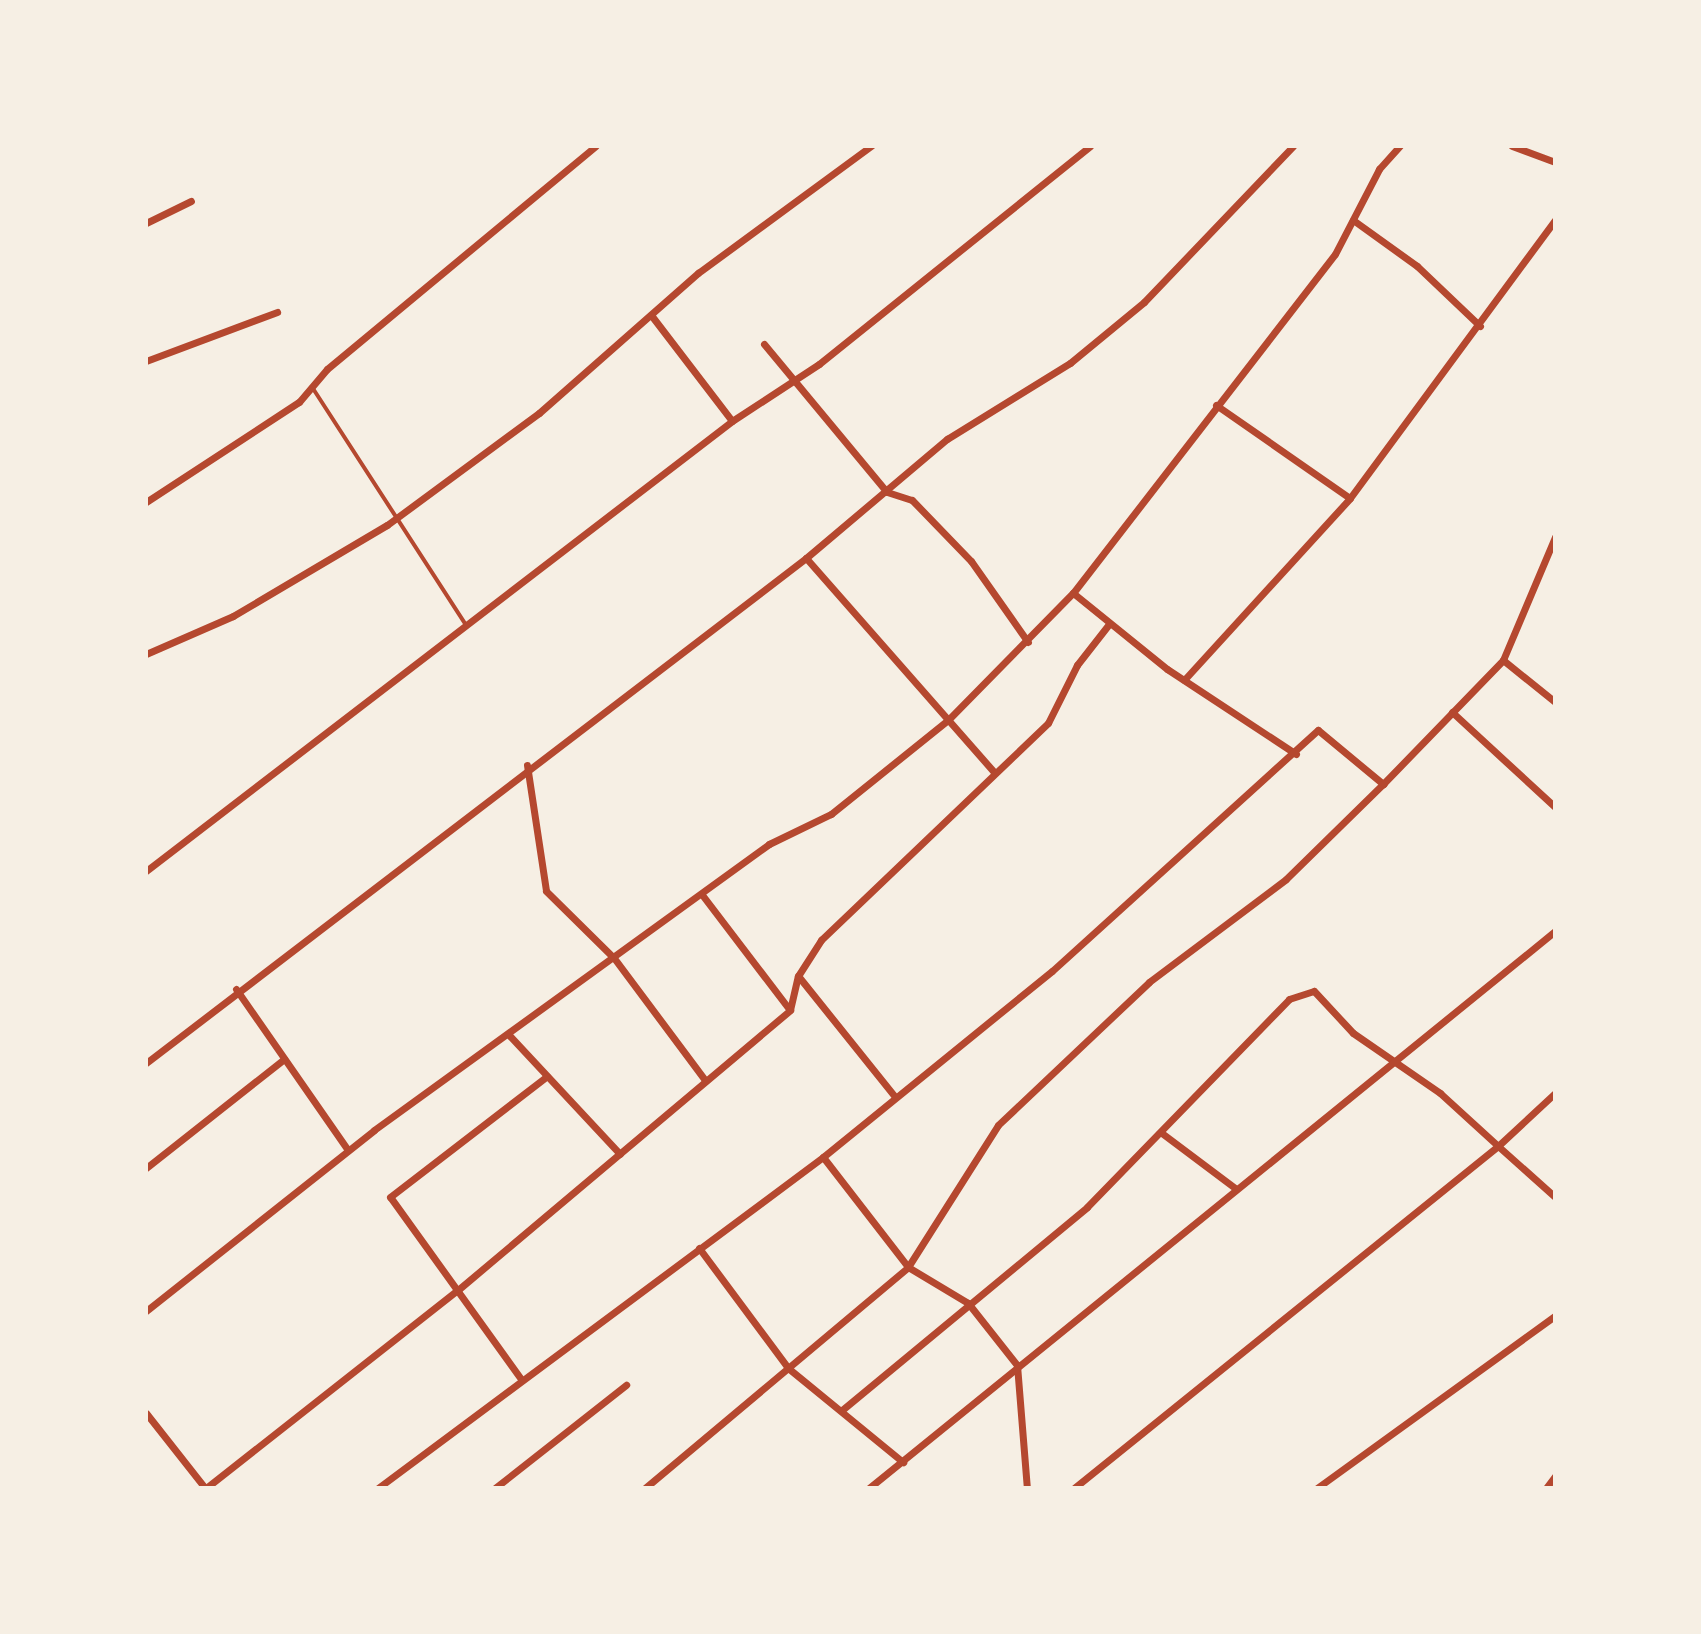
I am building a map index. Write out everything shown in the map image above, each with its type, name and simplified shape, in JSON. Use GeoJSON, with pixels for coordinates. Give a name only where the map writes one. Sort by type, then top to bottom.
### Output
{"type":"FeatureCollection","features":[{"type":"Feature","properties":{"kind":"street"},"geometry":{"type":"LineString","coordinates":[[146,502],[285,412],[311,385],[596,146]]}},
{"type":"Feature","properties":{"kind":"street"},"geometry":{"type":"LineString","coordinates":[[146,654],[233,616],[396,520],[539,413],[651,315],[871,146]]}},
{"type":"Feature","properties":{"kind":"street"},"geometry":{"type":"LineString","coordinates":[[146,871],[732,421],[799,379],[1090,146]]}},
{"type":"Feature","properties":{"kind":"street"},"geometry":{"type":"LineString","coordinates":[[146,1063],[236,989],[527,765],[806,558],[947,439],[1070,363],[1144,302],[1293,146]]}},
{"type":"Feature","properties":{"kind":"street"},"geometry":{"type":"LineString","coordinates":[[146,1311],[348,1150],[703,896],[769,844],[831,814],[948,720],[1073,593],[1335,254],[1400,146]]}},
{"type":"Feature","properties":{"kind":"street"},"geometry":{"type":"LineString","coordinates":[[1512,146],[1555,162]]}},
{"type":"Feature","properties":{"kind":"street"},"geometry":{"type":"LineString","coordinates":[[146,223],[191,201]]}},
{"type":"Feature","properties":{"kind":"street"},"geometry":{"type":"LineString","coordinates":[[1353,220],[1417,266],[1480,326]]}},
{"type":"Feature","properties":{"kind":"street"},"geometry":{"type":"LineString","coordinates":[[1184,680],[1350,498],[1480,326],[1555,220]]}},
{"type":"Feature","properties":{"kind":"street"},"geometry":{"type":"LineString","coordinates":[[146,361],[277,312]]}},
{"type":"Feature","properties":{"kind":"street"},"geometry":{"type":"LineString","coordinates":[[651,315],[732,421]]}},
{"type":"Feature","properties":{"kind":"street"},"geometry":{"type":"LineString","coordinates":[[764,344],[799,379],[887,492],[912,500],[964,553],[1028,642]]}},
{"type":"Feature","properties":{"kind":"street"},"geometry":{"type":"LineString","coordinates":[[1216,405],[1350,498]]}},
{"type":"Feature","properties":{"kind":"street"},"geometry":{"type":"LineString","coordinates":[[645,1488],[908,1267],[998,1125],[1149,982],[1286,879],[1503,660],[1555,537]]}},
{"type":"Feature","properties":{"kind":"street"},"geometry":{"type":"LineString","coordinates":[[806,558],[995,773]]}},
{"type":"Feature","properties":{"kind":"street"},"geometry":{"type":"LineString","coordinates":[[1073,593],[1184,680],[1296,754]]}},
{"type":"Feature","properties":{"kind":"street"},"geometry":{"type":"LineString","coordinates":[[146,1413],[205,1488],[459,1289],[790,1010],[798,976],[821,940],[1048,723],[1077,665],[1109,624]]}},
{"type":"Feature","properties":{"kind":"street"},"geometry":{"type":"LineString","coordinates":[[1503,660],[1555,702]]}},
{"type":"Feature","properties":{"kind":"street"},"geometry":{"type":"LineString","coordinates":[[1452,712],[1555,807]]}},
{"type":"Feature","properties":{"kind":"street"},"geometry":{"type":"LineString","coordinates":[[378,1488],[823,1157],[1052,971],[1296,754],[1318,730],[1383,784]]}},
{"type":"Feature","properties":{"kind":"street"},"geometry":{"type":"LineString","coordinates":[[527,765],[546,891],[614,958],[705,1080]]}},
{"type":"Feature","properties":{"kind":"street"},"geometry":{"type":"LineString","coordinates":[[703,896],[790,1010]]}},
{"type":"Feature","properties":{"kind":"street"},"geometry":{"type":"LineString","coordinates":[[869,1488],[1555,931]]}},
{"type":"Feature","properties":{"kind":"street"},"geometry":{"type":"LineString","coordinates":[[798,976],[895,1097]]}},
{"type":"Feature","properties":{"kind":"street"},"geometry":{"type":"LineString","coordinates":[[236,989],[348,1150]]}},
{"type":"Feature","properties":{"kind":"street"},"geometry":{"type":"LineString","coordinates":[[842,1410],[1163,1134],[1300,992],[1314,991],[1555,1197]]}},
{"type":"Feature","properties":{"kind":"street"},"geometry":{"type":"LineString","coordinates":[[508,1034],[620,1154]]}},
{"type":"Feature","properties":{"kind":"street"},"geometry":{"type":"LineString","coordinates":[[146,1168],[284,1059]]}},
{"type":"Feature","properties":{"kind":"street"},"geometry":{"type":"LineString","coordinates":[[521,1379],[391,1190],[547,1076]]}},
{"type":"Feature","properties":{"kind":"street"},"geometry":{"type":"LineString","coordinates":[[1074,1488],[1498,1146],[1555,1093]]}},
{"type":"Feature","properties":{"kind":"street"},"geometry":{"type":"LineString","coordinates":[[1163,1134],[1235,1188]]}},
{"type":"Feature","properties":{"kind":"street"},"geometry":{"type":"LineString","coordinates":[[823,1157],[908,1267],[968,1303],[1017,1365],[1027,1488]]}},
{"type":"Feature","properties":{"kind":"street"},"geometry":{"type":"LineString","coordinates":[[699,1248],[788,1368],[903,1462]]}},
{"type":"Feature","properties":{"kind":"street"},"geometry":{"type":"LineString","coordinates":[[1317,1488],[1555,1316]]}},
{"type":"Feature","properties":{"kind":"street"},"geometry":{"type":"LineString","coordinates":[[495,1488],[626,1385]]}},
{"type":"Feature","properties":{"kind":"street"},"geometry":{"type":"LineString","coordinates":[[1546,1488],[1555,1476]]}},
{"type":"Feature","properties":{"kind":"lane"},"geometry":{"type":"LineString","coordinates":[[311,385],[466,625]]}}]}
